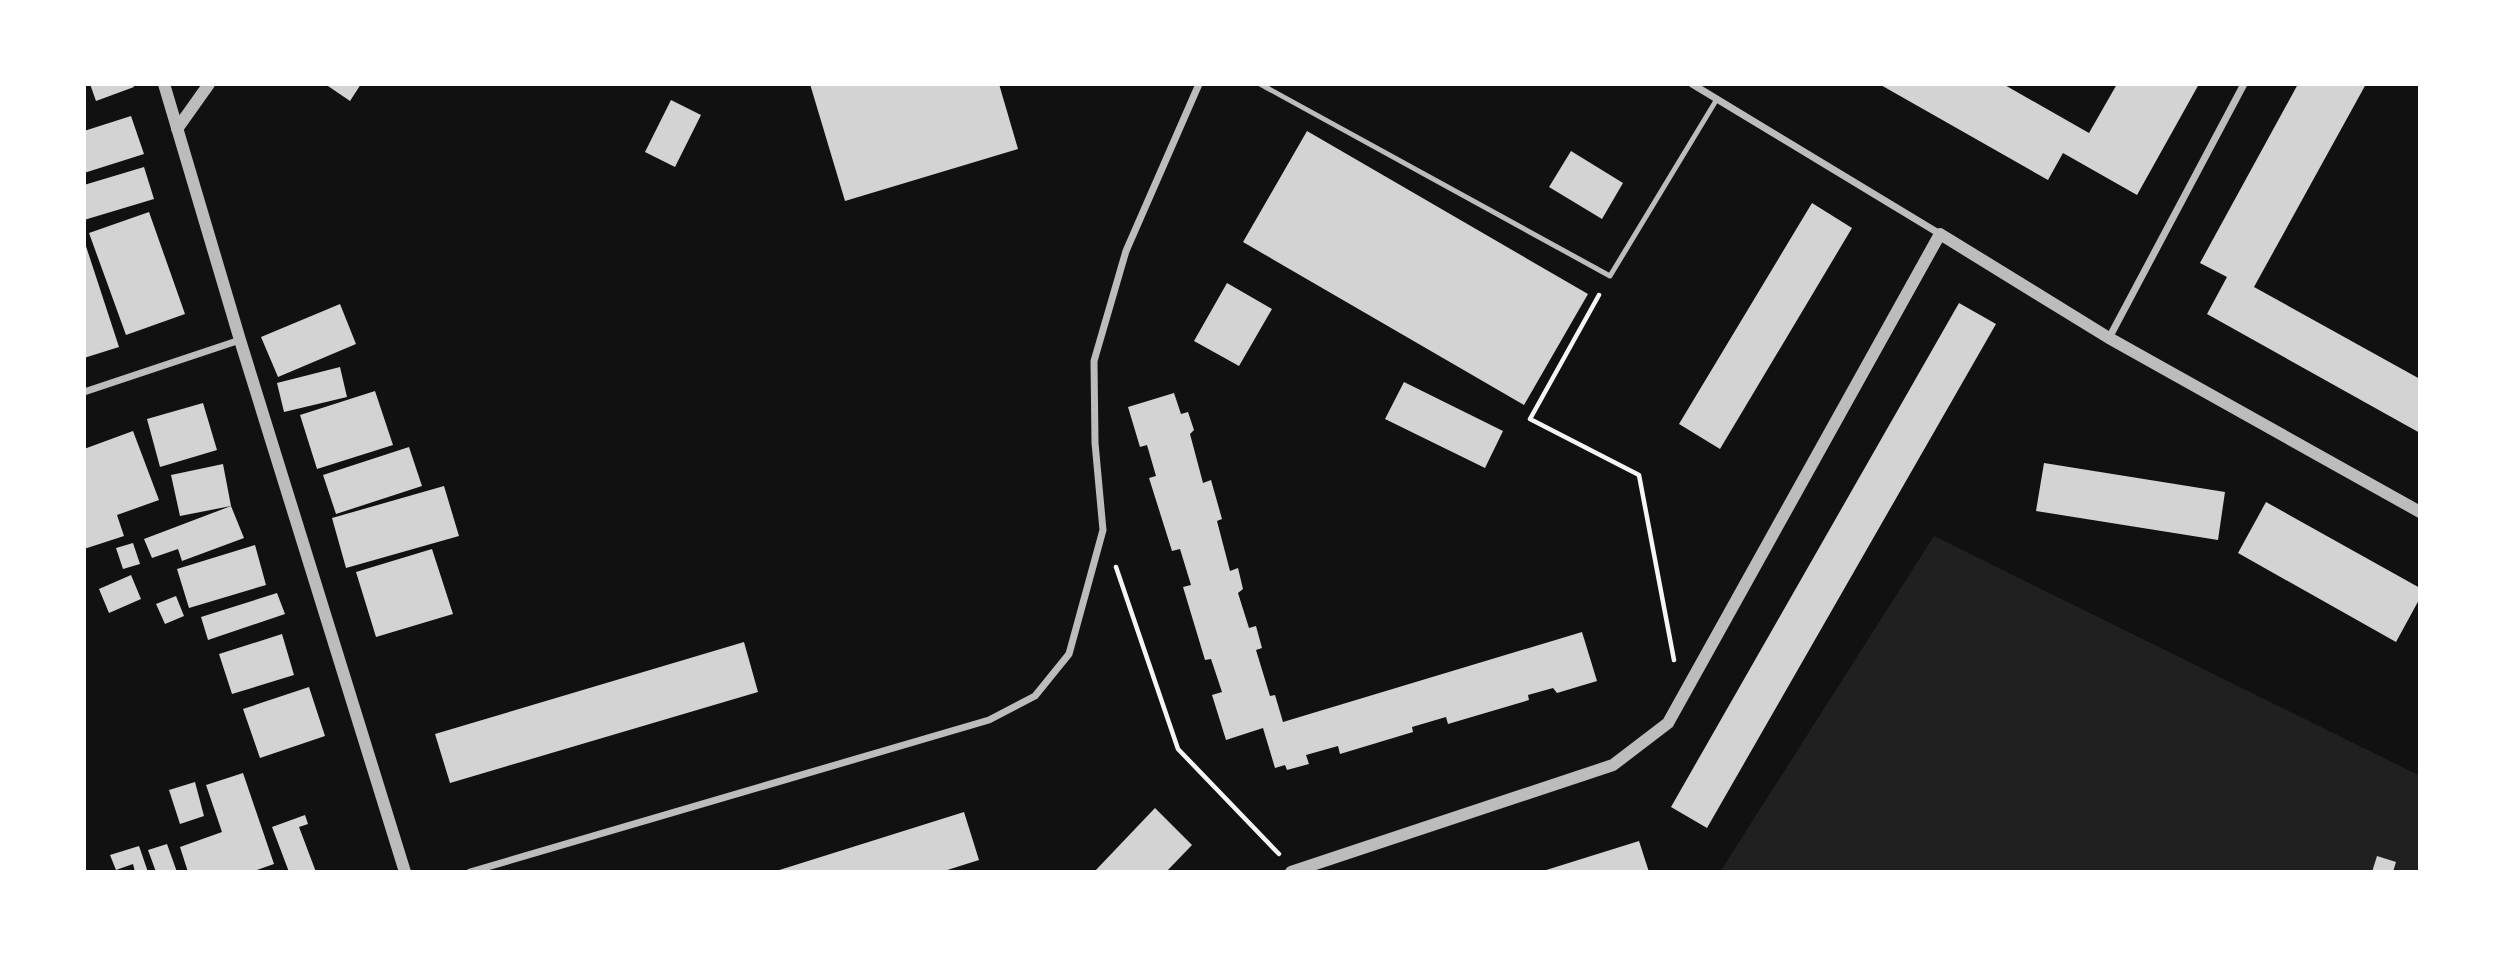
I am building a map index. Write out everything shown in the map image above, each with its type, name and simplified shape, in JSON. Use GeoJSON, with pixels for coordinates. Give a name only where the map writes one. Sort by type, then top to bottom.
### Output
{"type":"FeatureCollection","features":[{"type":"Feature","properties":{"kind":"street"},"geometry":{"type":"LineString","coordinates":[[164,84],[240,340],[405,872]]}},
{"type":"Feature","properties":{"kind":"street"},"geometry":{"type":"LineString","coordinates":[[177,129],[209,84]]}},
{"type":"Feature","properties":{"kind":"street"},"geometry":{"type":"LineString","coordinates":[[470,872],[989,720],[1035,696],[1069,654],[1103,530],[1096,443],[1094,361],[1126,251],[1199,84]]}},
{"type":"Feature","properties":{"kind":"street"},"geometry":{"type":"LineString","coordinates":[[1692,84],[2109,338],[2420,512]]}},
{"type":"Feature","properties":{"kind":"street"},"geometry":{"type":"LineString","coordinates":[[2109,338],[2244,84]]}},
{"type":"Feature","properties":{"kind":"street"},"geometry":{"type":"LineString","coordinates":[[1293,871],[1613,765],[1668,723],[1940,234]]}},
{"type":"Feature","properties":{"kind":"street"},"geometry":{"type":"LineString","coordinates":[[84,392],[240,340]]}},
{"type":"Feature","properties":{"kind":"lane"},"geometry":{"type":"LineString","coordinates":[[1260,84],[1610,276],[1717,99]]}},
{"type":"Feature","properties":{"kind":"path"},"geometry":{"type":"LineString","coordinates":[[1610,276],[1530,419],[1639,475],[1681,699]]}},
{"type":"Feature","properties":{"kind":"path"},"geometry":{"type":"LineString","coordinates":[[1103,530],[1178,749],[1293,871]]}},
{"type":"Feature","properties":{"kind":"shaded area"},"geometry":{"type":"Polygon","coordinates":[[[1934,536],[2420,776],[2420,872],[1720,872],[1934,536]]]}},
{"type":"Feature","properties":{"kind":"building"},"geometry":{"type":"Polygon","coordinates":[[[90,84],[133,84],[134,87],[96,101],[90,84]]]}},
{"type":"Feature","properties":{"kind":"building"},"geometry":{"type":"Polygon","coordinates":[[[325,84],[361,84],[350,101],[325,84]]]}},
{"type":"Feature","properties":{"kind":"building"},"geometry":{"type":"Polygon","coordinates":[[[810,84],[999,84],[1018,149],[845,201],[810,84]]]}},
{"type":"Feature","properties":{"kind":"building"},"geometry":{"type":"Polygon","coordinates":[[[1879,84],[2003,84],[2089,133],[2117,84],[2199,84],[2137,195],[2063,153],[2048,180],[1879,84]]]}},
{"type":"Feature","properties":{"kind":"building"},"geometry":{"type":"Polygon","coordinates":[[[2298,84],[2366,84],[2254,287],[2420,379],[2420,433],[2207,314],[2227,277],[2200,263],[2298,84]]]}},
{"type":"Feature","properties":{"kind":"building"},"geometry":{"type":"Polygon","coordinates":[[[671,100],[701,115],[675,167],[645,152],[671,100]]]}},
{"type":"Feature","properties":{"kind":"building"},"geometry":{"type":"Polygon","coordinates":[[[131,116],[144,154],[84,173],[84,131],[131,116]]]}},
{"type":"Feature","properties":{"kind":"building"},"geometry":{"type":"Polygon","coordinates":[[[1307,131],[1588,294],[1524,405],[1243,242],[1307,131]]]}},
{"type":"Feature","properties":{"kind":"building"},"geometry":{"type":"Polygon","coordinates":[[[1571,151],[1623,183],[1602,219],[1549,187],[1571,151]]]}},
{"type":"Feature","properties":{"kind":"building"},"geometry":{"type":"Polygon","coordinates":[[[144,167],[154,199],[84,220],[84,185],[144,167]]]}},
{"type":"Feature","properties":{"kind":"building"},"geometry":{"type":"Polygon","coordinates":[[[1812,203],[1852,228],[1720,449],[1679,424],[1812,203]]]}},
{"type":"Feature","properties":{"kind":"building"},"geometry":{"type":"Polygon","coordinates":[[[149,212],[185,314],[126,335],[89,233],[149,212]]]}},
{"type":"Feature","properties":{"kind":"building"},"geometry":{"type":"Polygon","coordinates":[[[84,240],[119,347],[84,358],[84,240]]]}},
{"type":"Feature","properties":{"kind":"building"},"geometry":{"type":"Polygon","coordinates":[[[1227,283],[1272,309],[1239,366],[1194,341],[1227,283]]]}},
{"type":"Feature","properties":{"kind":"building"},"geometry":{"type":"Polygon","coordinates":[[[1959,303],[1996,324],[1707,828],[1671,807],[1959,303]]]}},
{"type":"Feature","properties":{"kind":"building"},"geometry":{"type":"Polygon","coordinates":[[[340,304],[356,344],[278,377],[261,337],[340,304]]]}},
{"type":"Feature","properties":{"kind":"building"},"geometry":{"type":"Polygon","coordinates":[[[340,367],[347,397],[284,412],[277,383],[340,367]]]}},
{"type":"Feature","properties":{"kind":"building"},"geometry":{"type":"Polygon","coordinates":[[[1404,382],[1503,431],[1485,468],[1385,419],[1404,382]]]}},
{"type":"Feature","properties":{"kind":"building"},"geometry":{"type":"Polygon","coordinates":[[[375,391],[393,445],[317,469],[300,415],[375,391]]]}},
{"type":"Feature","properties":{"kind":"building"},"geometry":{"type":"Polygon","coordinates":[[[1174,393],[1181,414],[1188,412],[1194,430],[1190,434],[1203,483],[1211,480],[1222,519],[1217,521],[1230,571],[1238,568],[1243,589],[1238,593],[1249,628],[1256,626],[1262,648],[1256,650],[1270,696],[1275,695],[1283,722],[1582,632],[1597,681],[1557,693],[1553,688],[1528,695],[1529,700],[1448,724],[1446,717],[1412,727],[1413,732],[1340,754],[1338,746],[1306,755],[1309,764],[1287,770],[1285,765],[1275,768],[1263,728],[1226,740],[1212,695],[1222,692],[1211,659],[1205,660],[1183,587],[1191,585],[1180,549],[1172,551],[1149,478],[1156,476],[1147,445],[1140,447],[1128,407],[1174,393]]]}},
{"type":"Feature","properties":{"kind":"building"},"geometry":{"type":"Polygon","coordinates":[[[203,403],[217,450],[160,467],[147,419],[203,403]]]}},
{"type":"Feature","properties":{"kind":"building"},"geometry":{"type":"Polygon","coordinates":[[[133,431],[159,500],[117,515],[124,536],[84,549],[84,449],[133,431]]]}},
{"type":"Feature","properties":{"kind":"building"},"geometry":{"type":"Polygon","coordinates":[[[409,447],[422,486],[336,514],[323,475],[409,447]]]}},
{"type":"Feature","properties":{"kind":"building"},"geometry":{"type":"Polygon","coordinates":[[[2044,463],[2225,492],[2218,540],[2036,511],[2044,463]]]}},
{"type":"Feature","properties":{"kind":"building"},"geometry":{"type":"Polygon","coordinates":[[[223,464],[231,506],[180,516],[171,475],[223,464]]]}},
{"type":"Feature","properties":{"kind":"building"},"geometry":{"type":"Polygon","coordinates":[[[444,486],[459,536],[346,568],[332,518],[444,486]]]}},
{"type":"Feature","properties":{"kind":"building"},"geometry":{"type":"Polygon","coordinates":[[[2266,502],[2420,588],[2420,598],[2396,642],[2238,553],[2266,502]]]}},
{"type":"Feature","properties":{"kind":"building"},"geometry":{"type":"Polygon","coordinates":[[[231,506],[244,538],[182,561],[178,549],[152,558],[144,539],[231,506]]]}},
{"type":"Feature","properties":{"kind":"building"},"geometry":{"type":"Polygon","coordinates":[[[133,543],[140,564],[123,569],[116,548],[133,543]]]}},
{"type":"Feature","properties":{"kind":"building"},"geometry":{"type":"Polygon","coordinates":[[[255,545],[266,585],[189,608],[177,569],[255,545]]]}},
{"type":"Feature","properties":{"kind":"building"},"geometry":{"type":"Polygon","coordinates":[[[432,549],[453,614],[376,637],[356,572],[432,549]]]}},
{"type":"Feature","properties":{"kind":"building"},"geometry":{"type":"Polygon","coordinates":[[[131,575],[141,599],[109,613],[99,589],[131,575]]]}},
{"type":"Feature","properties":{"kind":"building"},"geometry":{"type":"Polygon","coordinates":[[[277,593],[285,614],[208,640],[201,617],[277,593]]]}},
{"type":"Feature","properties":{"kind":"building"},"geometry":{"type":"Polygon","coordinates":[[[176,596],[184,616],[165,624],[156,604],[176,596]]]}},
{"type":"Feature","properties":{"kind":"building"},"geometry":{"type":"Polygon","coordinates":[[[282,634],[294,675],[232,694],[219,654],[282,634]]]}},
{"type":"Feature","properties":{"kind":"building"},"geometry":{"type":"Polygon","coordinates":[[[744,642],[758,692],[450,783],[435,734],[744,642]]]}},
{"type":"Feature","properties":{"kind":"building"},"geometry":{"type":"Polygon","coordinates":[[[309,687],[325,736],[260,758],[243,709],[309,687]]]}},
{"type":"Feature","properties":{"kind":"building"},"geometry":{"type":"Polygon","coordinates":[[[243,773],[274,864],[251,872],[188,872],[180,847],[222,832],[206,785],[243,773]]]}},
{"type":"Feature","properties":{"kind":"building"},"geometry":{"type":"Polygon","coordinates":[[[195,782],[204,816],[180,824],[169,790],[195,782]]]}},
{"type":"Feature","properties":{"kind":"building"},"geometry":{"type":"Polygon","coordinates":[[[1155,808],[1192,845],[1166,872],[1094,872],[1155,808]]]}},
{"type":"Feature","properties":{"kind":"building"},"geometry":{"type":"Polygon","coordinates":[[[964,812],[979,860],[941,872],[773,872],[964,812]]]}},
{"type":"Feature","properties":{"kind":"building"},"geometry":{"type":"Polygon","coordinates":[[[305,815],[308,824],[299,827],[316,872],[289,872],[272,827],[305,815]]]}},
{"type":"Feature","properties":{"kind":"building"},"geometry":{"type":"Polygon","coordinates":[[[1639,841],[1649,872],[1543,872],[1543,871],[1639,841]]]}},
{"type":"Feature","properties":{"kind":"building"},"geometry":{"type":"Polygon","coordinates":[[[167,844],[177,872],[156,872],[148,850],[167,844]]]}},
{"type":"Feature","properties":{"kind":"building"},"geometry":{"type":"Polygon","coordinates":[[[139,846],[148,872],[135,872],[133,864],[116,870],[110,855],[139,846]]]}},
{"type":"Feature","properties":{"kind":"building"},"geometry":{"type":"Polygon","coordinates":[[[2377,856],[2396,862],[2393,872],[2372,872],[2377,856]]]}}]}
